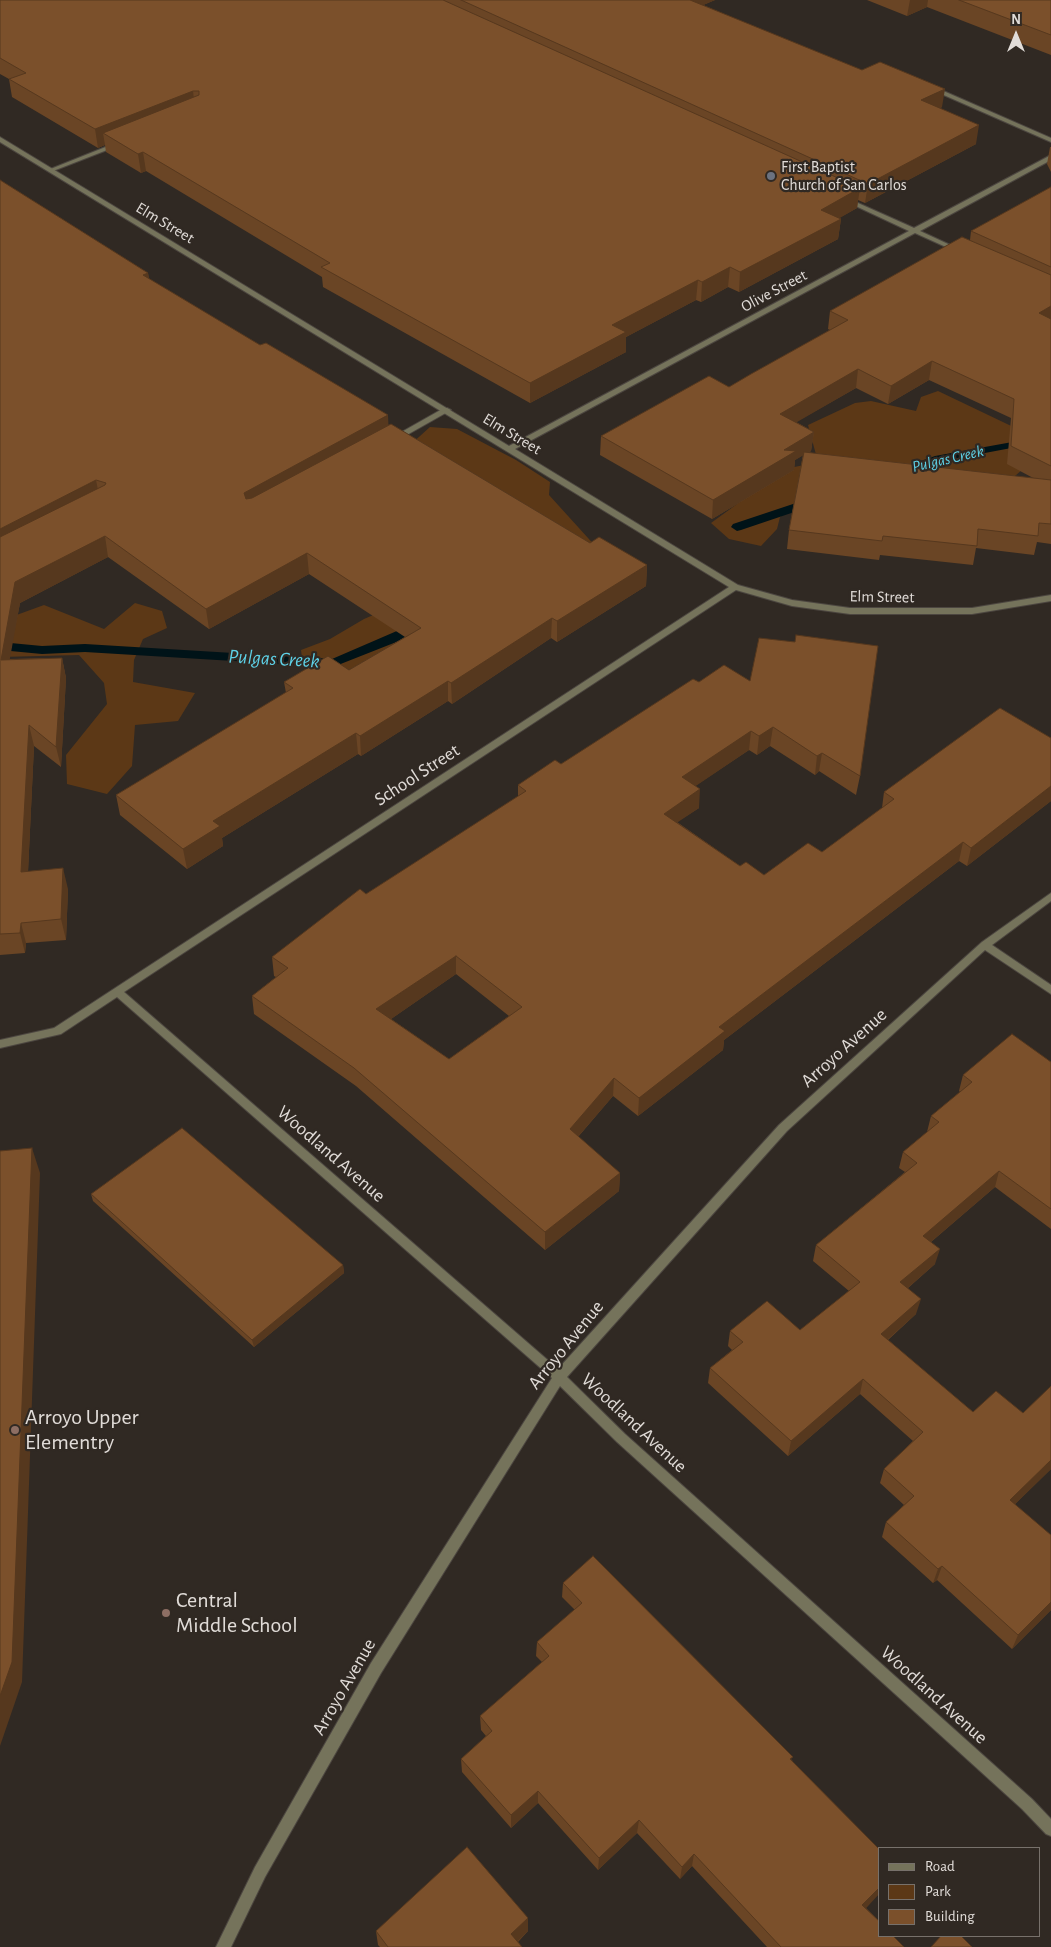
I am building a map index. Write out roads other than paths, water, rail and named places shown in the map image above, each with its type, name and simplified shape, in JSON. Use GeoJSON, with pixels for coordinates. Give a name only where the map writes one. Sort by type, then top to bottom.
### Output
{"type":"FeatureCollection","features":[{"type":"Feature","properties":{"kind":"street"},"geometry":{"type":"LineString","coordinates":[[928,86],[1051,140]]}},
{"type":"Feature","properties":{"kind":"street","name":"Elm Street"},"geometry":{"type":"LineString","coordinates":[[0,139],[735,586],[792,603],[850,611],[972,611],[1051,598]]}},
{"type":"Feature","properties":{"kind":"street"},"geometry":{"type":"LineString","coordinates":[[51,170],[124,141]]}},
{"type":"Feature","properties":{"kind":"street","name":"Olive Street"},"geometry":{"type":"LineString","coordinates":[[510,449],[1051,157]]}},
{"type":"Feature","properties":{"kind":"street"},"geometry":{"type":"LineString","coordinates":[[844,198],[970,256]]}},
{"type":"Feature","properties":{"kind":"street"},"geometry":{"type":"LineString","coordinates":[[387,442],[447,410]]}},
{"type":"Feature","properties":{"kind":"street","name":"School Street"},"geometry":{"type":"LineString","coordinates":[[0,1044],[57,1031],[735,586]]}},
{"type":"Feature","properties":{"kind":"street","name":"Arroyo Avenue"},"geometry":{"type":"LineString","coordinates":[[223,1947],[260,1872],[376,1668],[558,1377],[783,1128],[985,945],[1051,896]]}},
{"type":"Feature","properties":{"kind":"street"},"geometry":{"type":"LineString","coordinates":[[985,945],[1051,990]]}},
{"type":"Feature","properties":{"kind":"street","name":"Woodland Avenue"},"geometry":{"type":"LineString","coordinates":[[118,992],[558,1377],[621,1438],[1019,1797],[1051,1829]]}},
{"type":"Feature","properties":{"kind":"waterway","name":"Pulgas Creek"},"geometry":{"type":"LineString","coordinates":[[899,471],[935,459],[1018,444]]}},
{"type":"Feature","properties":{"kind":"waterway","name":"Pulgas Creek"},"geometry":{"type":"LineString","coordinates":[[737,527],[811,502]]}},
{"type":"Feature","properties":{"kind":"waterway","name":"Pulgas Creek"},"geometry":{"type":"LineString","coordinates":[[0,646],[42,650],[85,648],[333,663],[405,634],[420,625]]}},
{"type":"Feature","properties":{"kind":"place","name":"First Baptist Church of San Carlos"},"geometry":{"type":"Point","coordinates":[771,176]}},
{"type":"Feature","properties":{"kind":"place","name":"Arroyo Upper Elementry"},"geometry":{"type":"Point","coordinates":[15,1430]}},
{"type":"Feature","properties":{"kind":"place","name":"Central Middle School"},"geometry":{"type":"Point","coordinates":[166,1613]}}]}
